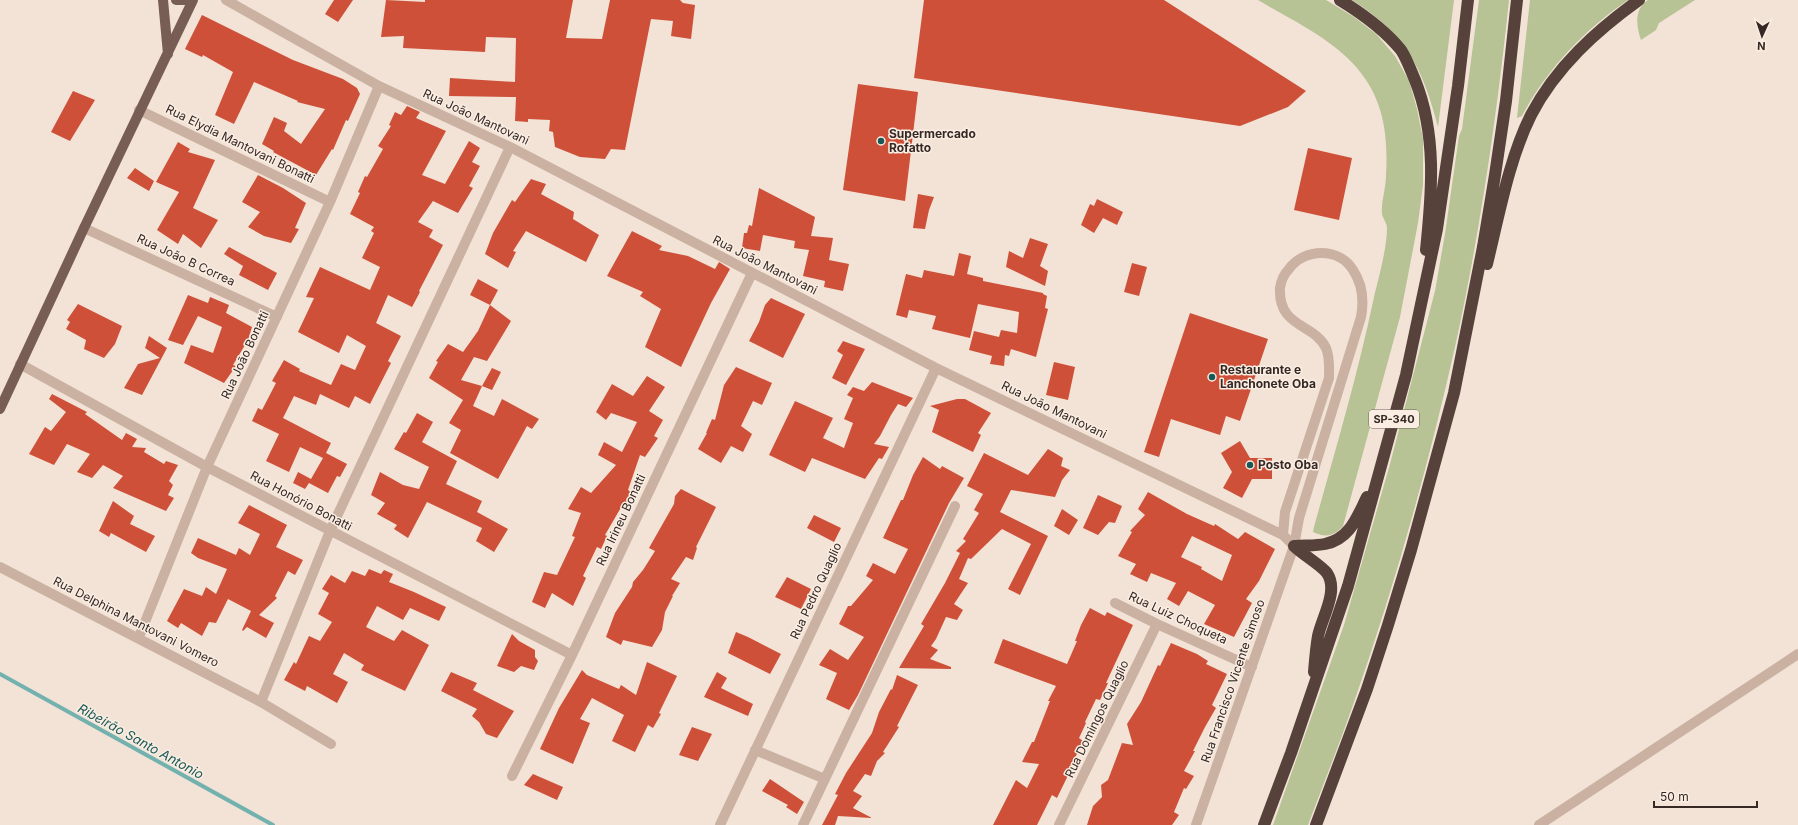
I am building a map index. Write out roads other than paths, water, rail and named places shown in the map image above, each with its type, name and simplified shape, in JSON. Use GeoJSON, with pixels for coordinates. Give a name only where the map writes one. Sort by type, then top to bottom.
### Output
{"type":"FeatureCollection","features":[{"type":"Feature","properties":{"kind":"highway"},"geometry":{"type":"LineString","coordinates":[[1340,0],[1369,18],[1388,35],[1402,52],[1412,72],[1426,113],[1430,138],[1432,173],[1430,210],[1419,316]]}},
{"type":"Feature","properties":{"kind":"highway","name":"SP-340"},"geometry":{"type":"LineString","coordinates":[[1264,825],[1311,696],[1348,586],[1406,375],[1437,229],[1448,160],[1468,0]]}},
{"type":"Feature","properties":{"kind":"highway"},"geometry":{"type":"LineString","coordinates":[[1454,392],[1483,247],[1495,175],[1506,100],[1517,0]]}},
{"type":"Feature","properties":{"kind":"highway"},"geometry":{"type":"LineString","coordinates":[[1316,825],[1367,690],[1411,550],[1519,144],[1531,115],[1568,61],[1613,18],[1639,0]]}},
{"type":"Feature","properties":{"kind":"highway"},"geometry":{"type":"LineString","coordinates":[[1294,546],[1324,544],[1337,540],[1346,534],[1353,527],[1380,471]]}},
{"type":"Feature","properties":{"kind":"highway"},"geometry":{"type":"LineString","coordinates":[[1294,546],[1324,569],[1328,575],[1330,583],[1330,596],[1318,636],[1311,696]]}},
{"type":"Feature","properties":{"kind":"main road"},"geometry":{"type":"LineString","coordinates":[[163,0],[168,54]]}},
{"type":"Feature","properties":{"kind":"main road"},"geometry":{"type":"LineString","coordinates":[[176,0],[188,0]]}},
{"type":"Feature","properties":{"kind":"main road"},"geometry":{"type":"LineString","coordinates":[[0,409],[139,110],[168,54],[193,0]]}},
{"type":"Feature","properties":{"kind":"street","name":"Rua João Mantovani"},"geometry":{"type":"LineString","coordinates":[[226,0],[379,86],[510,147],[936,368],[1283,535],[1294,546]]}},
{"type":"Feature","properties":{"kind":"street","name":"Rua João Bonatti"},"geometry":{"type":"LineString","coordinates":[[139,637],[207,467],[330,202],[379,86]]}},
{"type":"Feature","properties":{"kind":"street","name":"Rua Elydia Mantovani Bonatti"},"geometry":{"type":"LineString","coordinates":[[139,110],[330,202]]}},
{"type":"Feature","properties":{"kind":"street"},"geometry":{"type":"LineString","coordinates":[[261,702],[330,531],[510,147]]}},
{"type":"Feature","properties":{"kind":"street","name":"Rua João B Correa"},"geometry":{"type":"LineString","coordinates":[[84,228],[277,317]]}},
{"type":"Feature","properties":{"kind":"street","name":"Rua Francisco Vicente Simoso"},"geometry":{"type":"LineString","coordinates":[[1196,825],[1294,546],[1299,518],[1361,317],[1363,305],[1362,292],[1353,270],[1344,260],[1331,254],[1317,253],[1304,256],[1293,263],[1284,274],[1280,287],[1281,301],[1286,313],[1295,323],[1317,337],[1326,348],[1330,361],[1329,378],[1285,512],[1283,535]]}},
{"type":"Feature","properties":{"kind":"street","name":"Rua Irineu Bonatti"},"geometry":{"type":"LineString","coordinates":[[512,776],[572,655],[752,273]]}},
{"type":"Feature","properties":{"kind":"street","name":"Rua Honório Bonatti"},"geometry":{"type":"LineString","coordinates":[[20,364],[207,467],[572,655]]}},
{"type":"Feature","properties":{"kind":"street","name":"Rua Pedro Quaglio"},"geometry":{"type":"LineString","coordinates":[[720,825],[936,368]]}},
{"type":"Feature","properties":{"kind":"street"},"geometry":{"type":"LineString","coordinates":[[803,825],[955,506]]}},
{"type":"Feature","properties":{"kind":"street","name":"Rua Delphina Mantovani Vomero"},"geometry":{"type":"LineString","coordinates":[[0,567],[139,637],[261,702],[331,744]]}},
{"type":"Feature","properties":{"kind":"street","name":"Rua Luiz Choqueta"},"geometry":{"type":"LineString","coordinates":[[1115,603],[1157,624],[1252,667]]}},
{"type":"Feature","properties":{"kind":"street","name":"Rua Domingos Quaglio"},"geometry":{"type":"LineString","coordinates":[[1059,825],[1157,624]]}},
{"type":"Feature","properties":{"kind":"street"},"geometry":{"type":"LineString","coordinates":[[1539,825],[1798,654]]}},
{"type":"Feature","properties":{"kind":"street"},"geometry":{"type":"LineString","coordinates":[[756,750],[825,780]]}},
{"type":"Feature","properties":{"kind":"waterway","name":"Ribeirão Santo Antonio"},"geometry":{"type":"LineString","coordinates":[[0,674],[273,825]]}},
{"type":"Feature","properties":{"kind":"place","name":"Supermercado Rofatto"},"geometry":{"type":"Point","coordinates":[881,141]}},
{"type":"Feature","properties":{"kind":"place","name":"Restaurante e Lanchonete Oba"},"geometry":{"type":"Point","coordinates":[1212,377]}},
{"type":"Feature","properties":{"kind":"place","name":"Posto Oba"},"geometry":{"type":"Point","coordinates":[1250,465]}}]}
